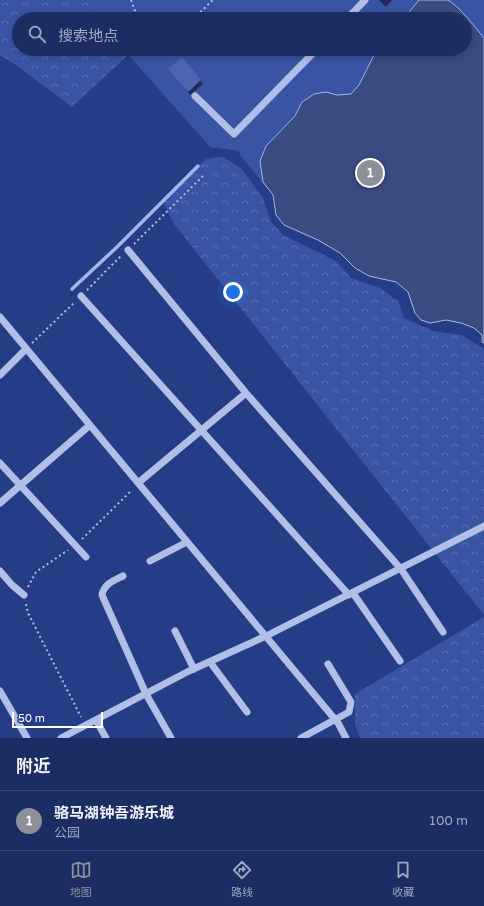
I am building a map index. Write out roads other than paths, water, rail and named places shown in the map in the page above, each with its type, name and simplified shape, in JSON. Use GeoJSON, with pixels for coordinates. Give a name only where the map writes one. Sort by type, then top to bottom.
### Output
{"type":"FeatureCollection","features":[{"type":"Feature","properties":{"kind":"street"},"geometry":{"type":"LineString","coordinates":[[354,12],[365,0]]}},
{"type":"Feature","properties":{"kind":"street"},"geometry":{"type":"LineString","coordinates":[[195,96],[234,134],[310,56]]}},
{"type":"Feature","properties":{"kind":"street"},"geometry":{"type":"LineString","coordinates":[[128,250],[246,393],[401,569],[443,632]]}},
{"type":"Feature","properties":{"kind":"street"},"geometry":{"type":"LineString","coordinates":[[81,296],[351,594],[400,661]]}},
{"type":"Feature","properties":{"kind":"street"},"geometry":{"type":"LineString","coordinates":[[0,317],[336,720],[346,738]]}},
{"type":"Feature","properties":{"kind":"street"},"geometry":{"type":"LineString","coordinates":[[0,375],[26,349]]}},
{"type":"Feature","properties":{"kind":"street"},"geometry":{"type":"LineString","coordinates":[[138,483],[246,393]]}},
{"type":"Feature","properties":{"kind":"street"},"geometry":{"type":"LineString","coordinates":[[0,503],[90,425]]}},
{"type":"Feature","properties":{"kind":"street"},"geometry":{"type":"LineString","coordinates":[[0,463],[86,557]]}},
{"type":"Feature","properties":{"kind":"street"},"geometry":{"type":"LineString","coordinates":[[61,738],[194,669],[266,636],[484,526]]}},
{"type":"Feature","properties":{"kind":"street"},"geometry":{"type":"LineString","coordinates":[[150,561],[188,542]]}},
{"type":"Feature","properties":{"kind":"street"},"geometry":{"type":"LineString","coordinates":[[0,571],[12,585],[24,595]]}},
{"type":"Feature","properties":{"kind":"street"},"geometry":{"type":"LineString","coordinates":[[123,576],[107,584],[103,589],[102,595],[146,694],[171,738]]}},
{"type":"Feature","properties":{"kind":"street"},"geometry":{"type":"LineString","coordinates":[[175,631],[194,669]]}},
{"type":"Feature","properties":{"kind":"street"},"geometry":{"type":"LineString","coordinates":[[210,662],[247,712]]}},
{"type":"Feature","properties":{"kind":"street"},"geometry":{"type":"LineString","coordinates":[[301,738],[349,712],[351,702],[328,664]]}},
{"type":"Feature","properties":{"kind":"street"},"geometry":{"type":"LineString","coordinates":[[0,691],[27,738]]}},
{"type":"Feature","properties":{"kind":"street"},"geometry":{"type":"LineString","coordinates":[[96,720],[106,738]]}},
{"type":"Feature","properties":{"kind":"waterway"},"geometry":{"type":"LineString","coordinates":[[72,289],[117,247],[198,166]]}},
{"type":"Feature","properties":{"kind":"place","name":"骆马湖钟吾游乐城"},"geometry":{"type":"Point","coordinates":[370,173]}}]}
